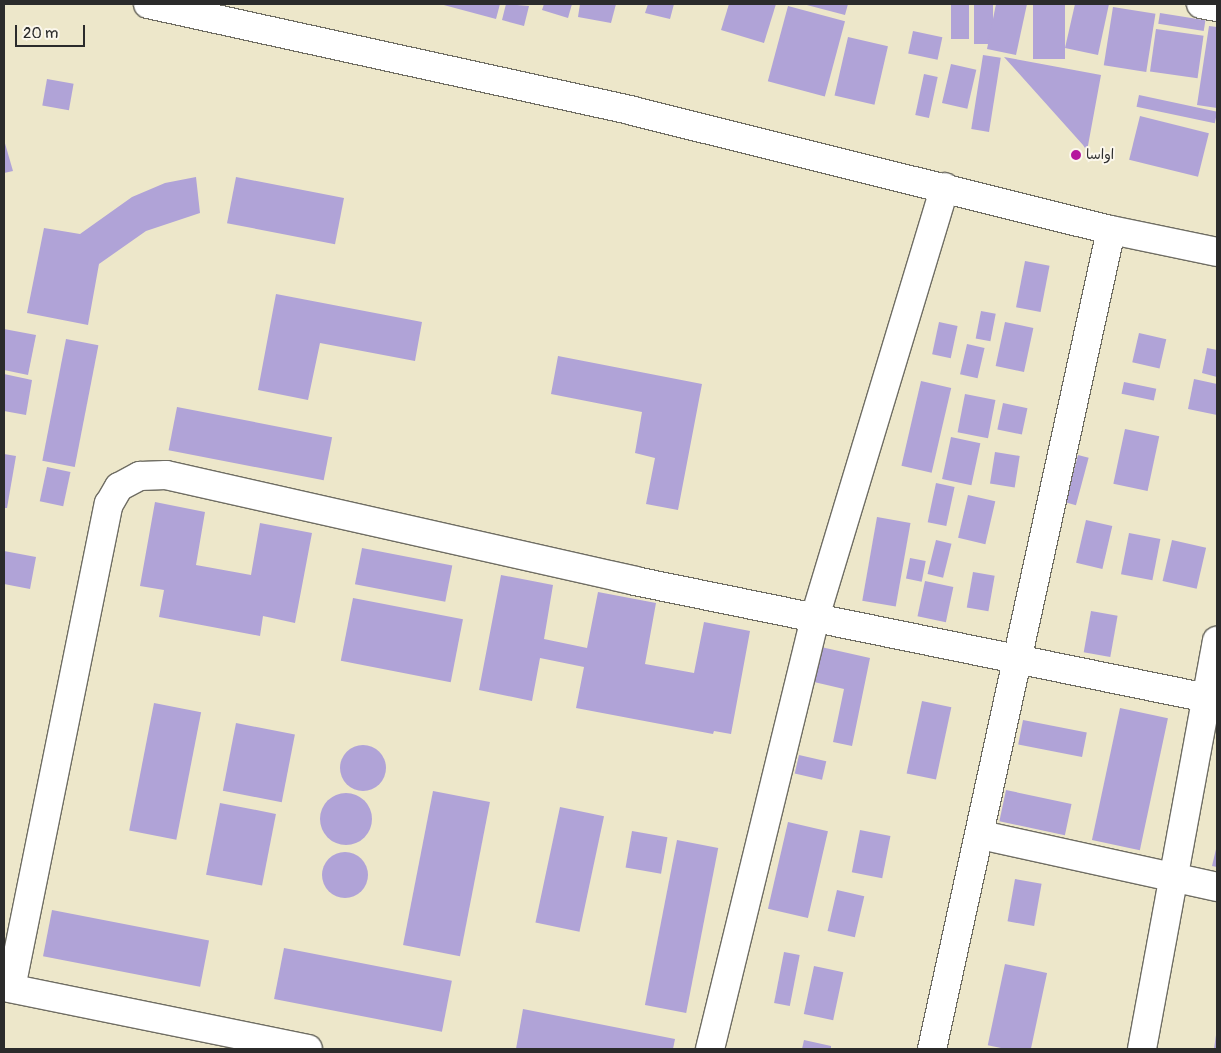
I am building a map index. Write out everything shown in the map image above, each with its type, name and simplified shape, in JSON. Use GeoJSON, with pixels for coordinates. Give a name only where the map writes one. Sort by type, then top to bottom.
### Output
{"type":"FeatureCollection","features":[{"type":"Feature","properties":{"kind":"street"},"geometry":{"type":"LineString","coordinates":[[148,4],[229,12],[945,187],[1111,230],[1217,252]]}},
{"type":"Feature","properties":{"kind":"street"},"geometry":{"type":"LineString","coordinates":[[1201,4],[1217,7]]}},
{"type":"Feature","properties":{"kind":"street"},"geometry":{"type":"LineString","coordinates":[[710,1049],[816,617],[945,187]]}},
{"type":"Feature","properties":{"kind":"street"},"geometry":{"type":"LineString","coordinates":[[932,1049],[1021,660],[1111,230]]}},
{"type":"Feature","properties":{"kind":"street"},"geometry":{"type":"LineString","coordinates":[[308,1049],[7,988],[109,504],[119,487],[130,480],[166,476],[816,617],[1212,699]]}},
{"type":"Feature","properties":{"kind":"street"},"geometry":{"type":"LineString","coordinates":[[1142,1049],[1171,879],[1212,699],[1217,641]]}},
{"type":"Feature","properties":{"kind":"street"},"geometry":{"type":"LineString","coordinates":[[981,835],[1171,879],[1217,887]]}},
{"type":"Feature","properties":{"kind":"building"},"geometry":{"type":"Polygon","coordinates":[[[440,4],[500,4],[496,19],[440,4]]]}},
{"type":"Feature","properties":{"kind":"building"},"geometry":{"type":"Polygon","coordinates":[[[506,4],[529,6],[524,26],[502,20],[506,4]]]}},
{"type":"Feature","properties":{"kind":"building"},"geometry":{"type":"Polygon","coordinates":[[[544,4],[572,4],[568,18],[542,10],[544,4]]]}},
{"type":"Feature","properties":{"kind":"building"},"geometry":{"type":"Polygon","coordinates":[[[580,4],[616,4],[611,23],[578,17],[580,4]]]}},
{"type":"Feature","properties":{"kind":"building"},"geometry":{"type":"Polygon","coordinates":[[[648,4],[674,4],[670,19],[645,13],[648,4]]]}},
{"type":"Feature","properties":{"kind":"building"},"geometry":{"type":"Polygon","coordinates":[[[729,4],[776,4],[764,43],[721,30],[729,4]]]}},
{"type":"Feature","properties":{"kind":"building"},"geometry":{"type":"Polygon","coordinates":[[[803,4],[848,4],[845,15],[803,4]]]}},
{"type":"Feature","properties":{"kind":"building"},"geometry":{"type":"Polygon","coordinates":[[[951,4],[969,4],[969,39],[951,39],[951,4]]]}},
{"type":"Feature","properties":{"kind":"building"},"geometry":{"type":"Polygon","coordinates":[[[974,4],[993,4],[993,44],[974,44],[974,4]]]}},
{"type":"Feature","properties":{"kind":"building"},"geometry":{"type":"Polygon","coordinates":[[[996,4],[1027,4],[1016,55],[987,49],[996,4]]]}},
{"type":"Feature","properties":{"kind":"building"},"geometry":{"type":"Polygon","coordinates":[[[1033,4],[1065,4],[1065,59],[1033,59],[1033,4]]]}},
{"type":"Feature","properties":{"kind":"building"},"geometry":{"type":"Polygon","coordinates":[[[1075,4],[1109,4],[1098,55],[1065,48],[1075,4]]]}},
{"type":"Feature","properties":{"kind":"building"},"geometry":{"type":"Polygon","coordinates":[[[788,6],[845,21],[825,97],[768,81],[788,6]]]}},
{"type":"Feature","properties":{"kind":"building"},"geometry":{"type":"Polygon","coordinates":[[[1113,7],[1155,14],[1146,72],[1104,65],[1113,7]]]}},
{"type":"Feature","properties":{"kind":"building"},"geometry":{"type":"Polygon","coordinates":[[[1160,13],[1205,20],[1204,31],[1158,24],[1160,13]]]}},
{"type":"Feature","properties":{"kind":"building"},"geometry":{"type":"Polygon","coordinates":[[[1209,26],[1217,27],[1217,108],[1197,105],[1209,26]]]}},
{"type":"Feature","properties":{"kind":"building"},"geometry":{"type":"Polygon","coordinates":[[[1156,29],[1204,36],[1198,78],[1150,72],[1156,29]]]}},
{"type":"Feature","properties":{"kind":"building"},"geometry":{"type":"Polygon","coordinates":[[[913,31],[942,37],[938,60],[908,53],[913,31]]]}},
{"type":"Feature","properties":{"kind":"building"},"geometry":{"type":"Polygon","coordinates":[[[848,37],[888,46],[874,105],[835,95],[848,37]]]}},
{"type":"Feature","properties":{"kind":"building"},"geometry":{"type":"Polygon","coordinates":[[[983,55],[1001,58],[989,132],[971,129],[983,55]]]}},
{"type":"Feature","properties":{"kind":"building"},"geometry":{"type":"Polygon","coordinates":[[[1004,57],[1101,75],[1087,151],[1083,145],[1004,57]]]}},
{"type":"Feature","properties":{"kind":"building"},"geometry":{"type":"Polygon","coordinates":[[[951,64],[976,70],[967,109],[942,103],[951,64]]]}},
{"type":"Feature","properties":{"kind":"building"},"geometry":{"type":"Polygon","coordinates":[[[924,74],[938,77],[929,118],[915,115],[924,74]]]}},
{"type":"Feature","properties":{"kind":"building"},"geometry":{"type":"Polygon","coordinates":[[[47,79],[74,84],[69,110],[42,106],[47,79]]]}},
{"type":"Feature","properties":{"kind":"building"},"geometry":{"type":"Polygon","coordinates":[[[1139,95],[1217,112],[1215,123],[1137,107],[1139,95]]]}},
{"type":"Feature","properties":{"kind":"building"},"geometry":{"type":"Polygon","coordinates":[[[1140,116],[1209,133],[1198,177],[1129,160],[1140,116]]]}},
{"type":"Feature","properties":{"kind":"building"},"geometry":{"type":"Polygon","coordinates":[[[4,140],[13,171],[4,173],[4,140]]]}},
{"type":"Feature","properties":{"kind":"building"},"geometry":{"type":"Polygon","coordinates":[[[196,177],[200,213],[146,231],[99,264],[88,325],[27,313],[44,228],[80,234],[132,197],[165,183],[196,177]]]}},
{"type":"Feature","properties":{"kind":"building"},"geometry":{"type":"Polygon","coordinates":[[[236,177],[344,198],[335,244],[227,223],[236,177]]]}},
{"type":"Feature","properties":{"kind":"building"},"geometry":{"type":"Polygon","coordinates":[[[1025,261],[1050,266],[1041,312],[1016,307],[1025,261]]]}},
{"type":"Feature","properties":{"kind":"building"},"geometry":{"type":"Polygon","coordinates":[[[276,294],[422,322],[415,361],[320,343],[308,400],[258,390],[276,294]]]}},
{"type":"Feature","properties":{"kind":"building"},"geometry":{"type":"Polygon","coordinates":[[[981,311],[996,314],[990,341],[976,338],[981,311]]]}},
{"type":"Feature","properties":{"kind":"building"},"geometry":{"type":"Polygon","coordinates":[[[939,322],[958,326],[951,358],[932,354],[939,322]]]}},
{"type":"Feature","properties":{"kind":"building"},"geometry":{"type":"Polygon","coordinates":[[[1005,322],[1033,328],[1024,372],[996,366],[1005,322]]]}},
{"type":"Feature","properties":{"kind":"building"},"geometry":{"type":"Polygon","coordinates":[[[4,329],[36,335],[28,375],[4,370],[4,329]]]}},
{"type":"Feature","properties":{"kind":"building"},"geometry":{"type":"Polygon","coordinates":[[[1139,333],[1166,339],[1160,369],[1132,362],[1139,333]]]}},
{"type":"Feature","properties":{"kind":"building"},"geometry":{"type":"Polygon","coordinates":[[[66,339],[98,345],[75,467],[42,461],[66,339]]]}},
{"type":"Feature","properties":{"kind":"building"},"geometry":{"type":"Polygon","coordinates":[[[967,344],[985,348],[978,378],[960,374],[967,344]]]}},
{"type":"Feature","properties":{"kind":"building"},"geometry":{"type":"Polygon","coordinates":[[[1207,348],[1217,350],[1217,377],[1202,373],[1207,348]]]}},
{"type":"Feature","properties":{"kind":"building"},"geometry":{"type":"Polygon","coordinates":[[[558,356],[702,384],[678,510],[646,504],[655,458],[635,453],[642,412],[551,394],[558,356]]]}},
{"type":"Feature","properties":{"kind":"building"},"geometry":{"type":"Polygon","coordinates":[[[4,374],[32,380],[26,415],[4,411],[4,374]]]}},
{"type":"Feature","properties":{"kind":"building"},"geometry":{"type":"Polygon","coordinates":[[[1194,379],[1217,384],[1217,415],[1188,409],[1194,379]]]}},
{"type":"Feature","properties":{"kind":"building"},"geometry":{"type":"Polygon","coordinates":[[[921,381],[951,388],[932,473],[901,466],[921,381]]]}},
{"type":"Feature","properties":{"kind":"building"},"geometry":{"type":"Polygon","coordinates":[[[1124,382],[1156,389],[1154,401],[1122,394],[1124,382]]]}},
{"type":"Feature","properties":{"kind":"building"},"geometry":{"type":"Polygon","coordinates":[[[965,394],[995,400],[988,438],[958,432],[965,394]]]}},
{"type":"Feature","properties":{"kind":"building"},"geometry":{"type":"Polygon","coordinates":[[[1003,403],[1027,408],[1022,435],[997,429],[1003,403]]]}},
{"type":"Feature","properties":{"kind":"building"},"geometry":{"type":"Polygon","coordinates":[[[177,407],[332,437],[324,480],[169,450],[177,407]]]}},
{"type":"Feature","properties":{"kind":"building"},"geometry":{"type":"Polygon","coordinates":[[[1125,429],[1159,436],[1148,491],[1113,484],[1125,429]]]}},
{"type":"Feature","properties":{"kind":"building"},"geometry":{"type":"Polygon","coordinates":[[[951,437],[980,443],[971,485],[942,479],[951,437]]]}},
{"type":"Feature","properties":{"kind":"building"},"geometry":{"type":"Polygon","coordinates":[[[995,452],[1020,456],[1015,488],[990,484],[995,452]]]}},
{"type":"Feature","properties":{"kind":"building"},"geometry":{"type":"Polygon","coordinates":[[[4,454],[16,456],[7,508],[4,508],[4,454]]]}},
{"type":"Feature","properties":{"kind":"building"},"geometry":{"type":"Polygon","coordinates":[[[1078,455],[1089,458],[1076,505],[1065,502],[1078,455]]]}},
{"type":"Feature","properties":{"kind":"building"},"geometry":{"type":"Polygon","coordinates":[[[47,467],[70,472],[63,506],[40,501],[47,467]]]}},
{"type":"Feature","properties":{"kind":"building"},"geometry":{"type":"Polygon","coordinates":[[[936,483],[955,487],[946,526],[928,522],[936,483]]]}},
{"type":"Feature","properties":{"kind":"building"},"geometry":{"type":"Polygon","coordinates":[[[968,495],[995,501],[985,544],[958,538],[968,495]]]}},
{"type":"Feature","properties":{"kind":"building"},"geometry":{"type":"Polygon","coordinates":[[[155,502],[205,512],[196,565],[251,575],[260,523],[312,533],[295,623],[263,616],[260,636],[159,617],[164,590],[140,586],[155,502]]]}},
{"type":"Feature","properties":{"kind":"building"},"geometry":{"type":"Polygon","coordinates":[[[877,517],[910,523],[896,607],[862,601],[877,517]]]}},
{"type":"Feature","properties":{"kind":"building"},"geometry":{"type":"Polygon","coordinates":[[[1086,520],[1112,526],[1102,569],[1076,563],[1086,520]]]}},
{"type":"Feature","properties":{"kind":"building"},"geometry":{"type":"Polygon","coordinates":[[[1129,533],[1160,539],[1152,580],[1121,574],[1129,533]]]}},
{"type":"Feature","properties":{"kind":"building"},"geometry":{"type":"Polygon","coordinates":[[[936,540],[952,544],[943,578],[928,574],[936,540]]]}},
{"type":"Feature","properties":{"kind":"building"},"geometry":{"type":"Polygon","coordinates":[[[1172,540],[1206,548],[1197,589],[1163,581],[1172,540]]]}},
{"type":"Feature","properties":{"kind":"building"},"geometry":{"type":"Polygon","coordinates":[[[362,548],[452,566],[445,602],[355,584],[362,548]]]}},
{"type":"Feature","properties":{"kind":"building"},"geometry":{"type":"Polygon","coordinates":[[[4,551],[36,557],[30,589],[4,584],[4,551]]]}},
{"type":"Feature","properties":{"kind":"building"},"geometry":{"type":"Polygon","coordinates":[[[910,558],[926,561],[922,582],[906,579],[910,558]]]}},
{"type":"Feature","properties":{"kind":"building"},"geometry":{"type":"Polygon","coordinates":[[[973,572],[995,576],[988,611],[967,607],[973,572]]]}},
{"type":"Feature","properties":{"kind":"building"},"geometry":{"type":"Polygon","coordinates":[[[501,575],[553,585],[544,639],[587,648],[598,592],[656,603],[645,664],[694,673],[704,622],[750,631],[731,734],[714,731],[713,734],[576,708],[584,667],[540,658],[532,701],[479,690],[501,575]]]}},
{"type":"Feature","properties":{"kind":"building"},"geometry":{"type":"Polygon","coordinates":[[[925,581],[953,587],[946,622],[918,616],[925,581]]]}},
{"type":"Feature","properties":{"kind":"building"},"geometry":{"type":"Polygon","coordinates":[[[353,598],[463,619],[451,682],[341,661],[353,598]]]}},
{"type":"Feature","properties":{"kind":"building"},"geometry":{"type":"Polygon","coordinates":[[[1091,611],[1118,616],[1110,657],[1084,652],[1091,611]]]}},
{"type":"Feature","properties":{"kind":"building"},"geometry":{"type":"Polygon","coordinates":[[[821,647],[870,658],[852,746],[833,742],[844,689],[814,682],[821,647]]]}},
{"type":"Feature","properties":{"kind":"building"},"geometry":{"type":"Polygon","coordinates":[[[922,701],[951,707],[936,780],[907,773],[922,701]]]}},
{"type":"Feature","properties":{"kind":"building"},"geometry":{"type":"Polygon","coordinates":[[[154,703],[201,712],[176,840],[129,831],[154,703]]]}},
{"type":"Feature","properties":{"kind":"building"},"geometry":{"type":"Polygon","coordinates":[[[1120,708],[1168,718],[1140,850],[1092,840],[1120,708]]]}},
{"type":"Feature","properties":{"kind":"building"},"geometry":{"type":"Polygon","coordinates":[[[1023,720],[1087,732],[1082,757],[1018,745],[1023,720]]]}},
{"type":"Feature","properties":{"kind":"building"},"geometry":{"type":"Polygon","coordinates":[[[236,723],[295,734],[282,802],[223,791],[236,723]]]}},
{"type":"Feature","properties":{"kind":"building"},"geometry":{"type":"Polygon","coordinates":[[[359,745],[367,745],[376,749],[382,755],[386,768],[382,781],[376,787],[367,791],[359,791],[350,787],[344,781],[340,772],[340,764],[344,755],[350,749],[359,745]]]}},
{"type":"Feature","properties":{"kind":"building"},"geometry":{"type":"Polygon","coordinates":[[[799,755],[826,761],[822,780],[795,774],[799,755]]]}},
{"type":"Feature","properties":{"kind":"building"},"geometry":{"type":"Polygon","coordinates":[[[1006,790],[1072,804],[1065,835],[999,821],[1006,790]]]}},
{"type":"Feature","properties":{"kind":"building"},"geometry":{"type":"Polygon","coordinates":[[[433,791],[490,802],[460,956],[403,945],[433,791]]]}},
{"type":"Feature","properties":{"kind":"building"},"geometry":{"type":"Polygon","coordinates":[[[346,793],[360,797],[368,805],[372,819],[368,833],[360,841],[346,845],[332,841],[324,833],[320,819],[324,805],[332,797],[346,793]]]}},
{"type":"Feature","properties":{"kind":"building"},"geometry":{"type":"Polygon","coordinates":[[[220,803],[276,814],[262,886],[206,875],[220,803]]]}},
{"type":"Feature","properties":{"kind":"building"},"geometry":{"type":"Polygon","coordinates":[[[560,807],[604,816],[579,932],[535,922],[560,807]]]}},
{"type":"Feature","properties":{"kind":"building"},"geometry":{"type":"Polygon","coordinates":[[[788,822],[828,831],[808,918],[768,909],[788,822]]]}},
{"type":"Feature","properties":{"kind":"building"},"geometry":{"type":"Polygon","coordinates":[[[860,830],[890,836],[882,878],[852,872],[860,830]]]}},
{"type":"Feature","properties":{"kind":"building"},"geometry":{"type":"Polygon","coordinates":[[[632,831],[667,837],[661,874],[626,867],[632,831]]]}},
{"type":"Feature","properties":{"kind":"building"},"geometry":{"type":"Polygon","coordinates":[[[677,840],[718,848],[686,1013],[645,1005],[677,840]]]}},
{"type":"Feature","properties":{"kind":"building"},"geometry":{"type":"Polygon","coordinates":[[[1217,845],[1217,867],[1212,866],[1217,845]]]}},
{"type":"Feature","properties":{"kind":"building"},"geometry":{"type":"Polygon","coordinates":[[[341,852],[349,852],[358,856],[364,862],[368,875],[364,888],[358,894],[349,898],[341,898],[332,894],[326,888],[322,879],[322,871],[326,862],[332,856],[341,852]]]}},
{"type":"Feature","properties":{"kind":"building"},"geometry":{"type":"Polygon","coordinates":[[[1015,879],[1042,884],[1034,926],[1008,921],[1015,879]]]}},
{"type":"Feature","properties":{"kind":"building"},"geometry":{"type":"Polygon","coordinates":[[[837,890],[864,896],[855,937],[828,931],[837,890]]]}},
{"type":"Feature","properties":{"kind":"building"},"geometry":{"type":"Polygon","coordinates":[[[52,910],[209,941],[200,987],[43,956],[52,910]]]}},
{"type":"Feature","properties":{"kind":"building"},"geometry":{"type":"Polygon","coordinates":[[[284,948],[452,981],[442,1032],[274,999],[284,948]]]}},
{"type":"Feature","properties":{"kind":"building"},"geometry":{"type":"Polygon","coordinates":[[[784,952],[800,955],[790,1006],[774,1003],[784,952]]]}},
{"type":"Feature","properties":{"kind":"building"},"geometry":{"type":"Polygon","coordinates":[[[1005,964],[1047,973],[1031,1049],[1006,1049],[988,1045],[1005,964]]]}},
{"type":"Feature","properties":{"kind":"building"},"geometry":{"type":"Polygon","coordinates":[[[814,966],[843,972],[833,1020],[804,1014],[814,966]]]}},
{"type":"Feature","properties":{"kind":"building"},"geometry":{"type":"Polygon","coordinates":[[[523,1009],[675,1039],[673,1049],[516,1049],[523,1009]]]}},
{"type":"Feature","properties":{"kind":"building"},"geometry":{"type":"Polygon","coordinates":[[[1216,1035],[1217,1049],[1214,1049],[1216,1035]]]}},
{"type":"Feature","properties":{"kind":"building"},"geometry":{"type":"Polygon","coordinates":[[[804,1040],[831,1046],[831,1049],[802,1049],[804,1040]]]}},
{"type":"Feature","properties":{"kind":"place","name":"اواسا"},"geometry":{"type":"Point","coordinates":[1076,155]}}]}
